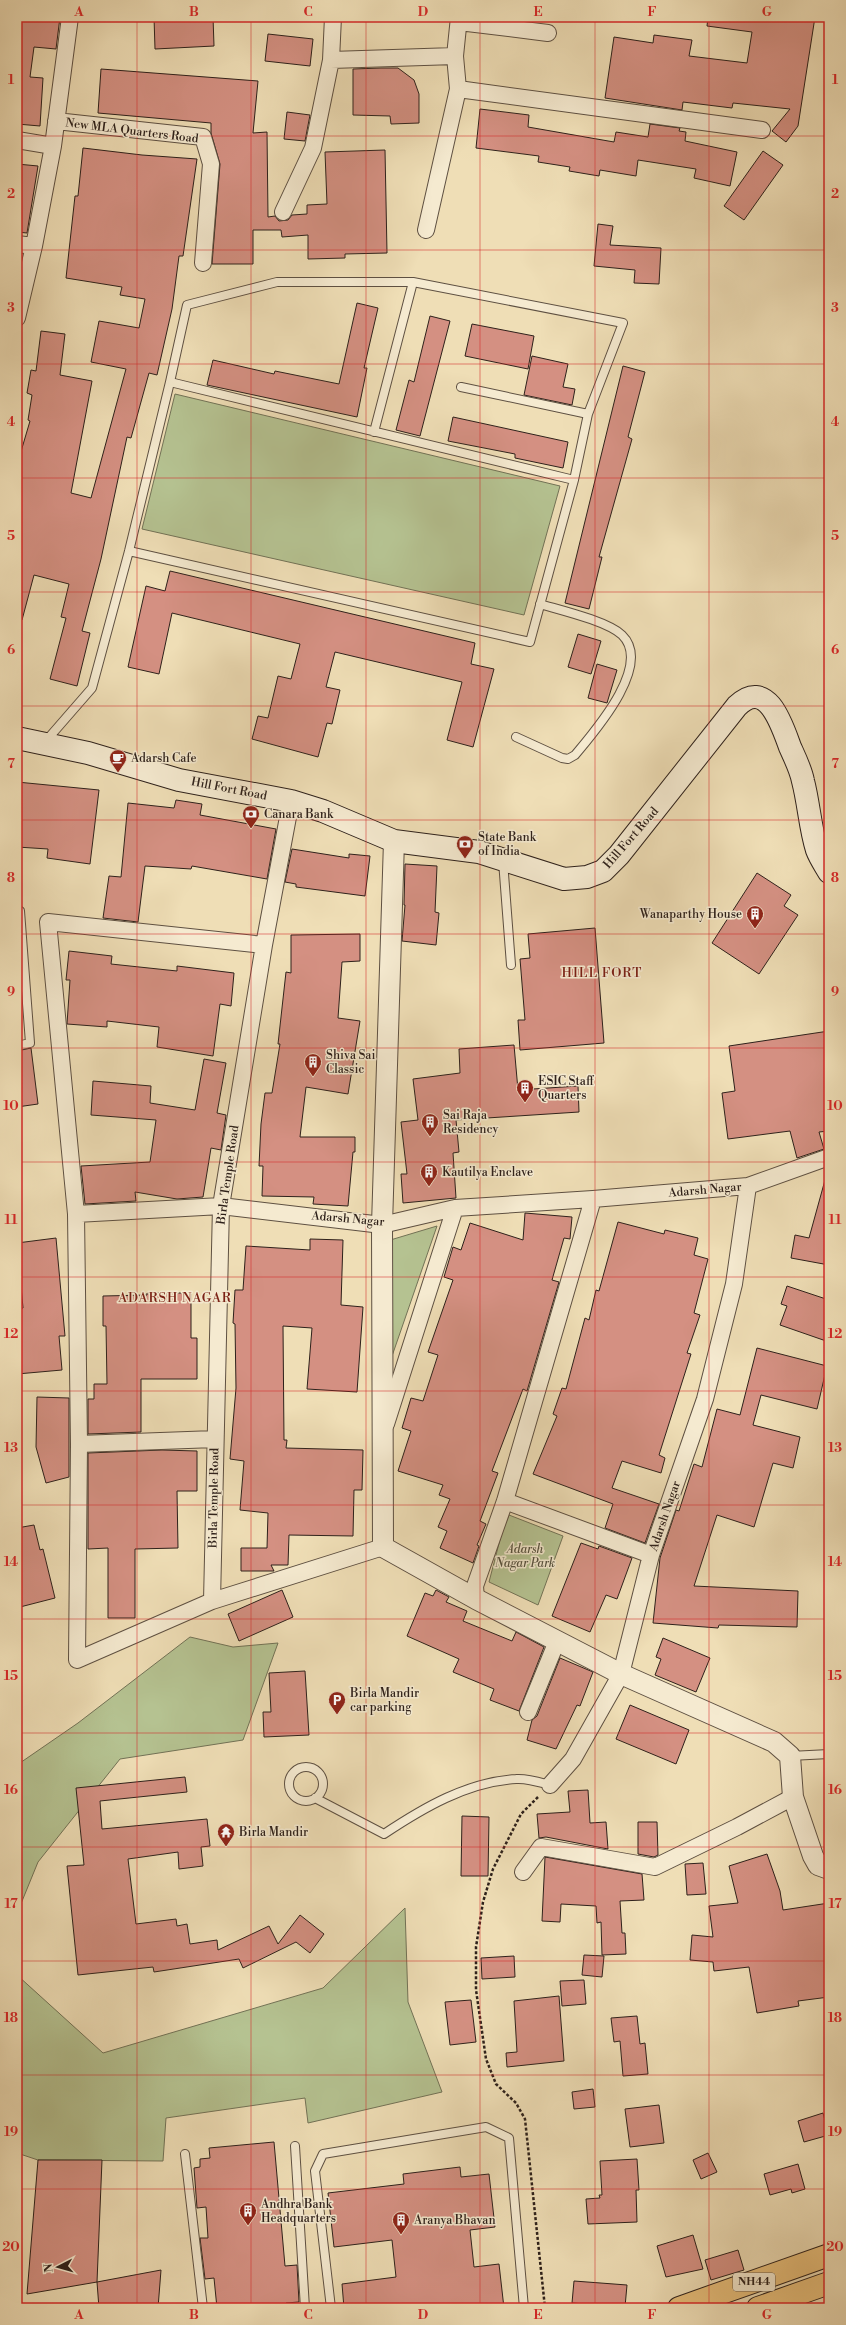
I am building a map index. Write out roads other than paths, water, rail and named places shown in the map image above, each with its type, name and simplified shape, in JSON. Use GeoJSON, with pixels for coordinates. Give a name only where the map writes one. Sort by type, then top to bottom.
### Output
{"type":"FeatureCollection","features":[{"type":"Feature","properties":{"kind":"highway","name":"NH44"},"geometry":{"type":"LineString","coordinates":[[679,2308],[829,2255]]}},
{"type":"Feature","properties":{"kind":"highway","name":"NH44"},"geometry":{"type":"LineString","coordinates":[[758,2308],[829,2283]]}},
{"type":"Feature","properties":{"kind":"main road","name":"Hill Fort Road"},"geometry":{"type":"LineString","coordinates":[[17,738],[88,753],[179,780],[292,801],[323,811],[394,841],[479,852],[564,879],[587,877],[603,871],[619,855],[737,706],[745,699],[760,697],[768,702],[785,734],[803,780],[818,851],[829,872]]}},
{"type":"Feature","properties":{"kind":"street"},"geometry":{"type":"LineString","coordinates":[[17,318],[34,246],[54,146],[70,17]]}},
{"type":"Feature","properties":{"kind":"street"},"geometry":{"type":"LineString","coordinates":[[283,212],[313,148],[331,60],[333,17]]}},
{"type":"Feature","properties":{"kind":"street"},"geometry":{"type":"LineString","coordinates":[[426,230],[458,89],[455,56],[459,20],[548,33]]}},
{"type":"Feature","properties":{"kind":"street"},"geometry":{"type":"LineString","coordinates":[[331,60],[455,56]]}},
{"type":"Feature","properties":{"kind":"street"},"geometry":{"type":"LineString","coordinates":[[458,89],[762,130]]}},
{"type":"Feature","properties":{"kind":"street","name":"New MLA Quarters Road"},"geometry":{"type":"LineString","coordinates":[[56,121],[203,137],[211,164],[206,204],[203,263]]}},
{"type":"Feature","properties":{"kind":"street"},"geometry":{"type":"LineString","coordinates":[[17,140],[54,146]]}},
{"type":"Feature","properties":{"kind":"street"},"geometry":{"type":"LineString","coordinates":[[17,244],[34,246]]}},
{"type":"Feature","properties":{"kind":"street","name":"Birla Temple Road"},"geometry":{"type":"LineString","coordinates":[[212,1601],[221,1206],[264,945],[292,801]]}},
{"type":"Feature","properties":{"kind":"street"},"geometry":{"type":"LineString","coordinates":[[383,1547],[382,1224],[394,841]]}},
{"type":"Feature","properties":{"kind":"street"},"geometry":{"type":"LineString","coordinates":[[264,945],[48,922],[76,1214],[79,1444],[77,1660],[212,1601],[383,1547],[476,1599],[621,1674],[774,1742],[790,1756],[793,1797],[813,1856],[818,1865],[829,1869]]}},
{"type":"Feature","properties":{"kind":"street"},"geometry":{"type":"LineString","coordinates":[[748,1186],[829,1157]]}},
{"type":"Feature","properties":{"kind":"street","name":"Adarsh Nagar"},"geometry":{"type":"LineString","coordinates":[[76,1214],[221,1206],[382,1224],[455,1208],[593,1199],[748,1186],[734,1284],[705,1399],[651,1555],[621,1674],[573,1759],[550,1785]]}},
{"type":"Feature","properties":{"kind":"street"},"geometry":{"type":"LineString","coordinates":[[476,1599],[475,1586],[504,1501],[593,1199]]}},
{"type":"Feature","properties":{"kind":"street"},"geometry":{"type":"LineString","coordinates":[[383,1433],[455,1208]]}},
{"type":"Feature","properties":{"kind":"street"},"geometry":{"type":"LineString","coordinates":[[79,1444],[215,1439]]}},
{"type":"Feature","properties":{"kind":"street"},"geometry":{"type":"LineString","coordinates":[[504,1501],[651,1555]]}},
{"type":"Feature","properties":{"kind":"street"},"geometry":{"type":"LineString","coordinates":[[528,1712],[557,1641]]}},
{"type":"Feature","properties":{"kind":"street"},"geometry":{"type":"LineString","coordinates":[[524,1872],[541,1847],[655,1867],[737,1827],[793,1797]]}},
{"type":"Feature","properties":{"kind":"lane"},"geometry":{"type":"LineString","coordinates":[[44,743],[92,688],[129,551],[187,305],[276,282],[413,282],[623,323],[588,414],[574,480],[530,642],[129,551]]}},
{"type":"Feature","properties":{"kind":"lane"},"geometry":{"type":"LineString","coordinates":[[374,432],[413,282]]}},
{"type":"Feature","properties":{"kind":"lane"},"geometry":{"type":"LineString","coordinates":[[170,382],[574,480]]}},
{"type":"Feature","properties":{"kind":"lane"},"geometry":{"type":"LineString","coordinates":[[461,387],[588,414]]}},
{"type":"Feature","properties":{"kind":"lane"},"geometry":{"type":"LineString","coordinates":[[516,737],[562,758],[568,759],[575,755],[606,718],[631,663],[630,647],[622,635],[609,626],[540,604]]}},
{"type":"Feature","properties":{"kind":"lane"},"geometry":{"type":"LineString","coordinates":[[503,860],[511,964]]}},
{"type":"Feature","properties":{"kind":"lane"},"geometry":{"type":"LineString","coordinates":[[17,911],[20,911],[30,1043],[17,1046]]}},
{"type":"Feature","properties":{"kind":"lane"},"geometry":{"type":"LineString","coordinates":[[790,1756],[829,1754]]}},
{"type":"Feature","properties":{"kind":"lane"},"geometry":{"type":"LineString","coordinates":[[315,1798],[321,1789],[320,1774],[311,1768],[301,1767],[296,1770],[289,1779],[290,1791],[294,1795],[304,1800],[315,1798],[384,1834],[425,1807],[477,1786],[517,1779],[550,1785]]}},
{"type":"Feature","properties":{"kind":"lane"},"geometry":{"type":"LineString","coordinates":[[331,2308],[315,2171],[323,2154],[486,2127],[509,2138],[524,2308]]}},
{"type":"Feature","properties":{"kind":"lane"},"geometry":{"type":"LineString","coordinates":[[295,2146],[305,2308]]}},
{"type":"Feature","properties":{"kind":"lane"},"geometry":{"type":"LineString","coordinates":[[185,2154],[203,2308]]}},
{"type":"Feature","properties":{"kind":"place","name":"Adarsh Cafe"},"geometry":{"type":"Point","coordinates":[118,773]}},
{"type":"Feature","properties":{"kind":"place","name":"Canara Bank"},"geometry":{"type":"Point","coordinates":[251,829]}},
{"type":"Feature","properties":{"kind":"place","name":"State Bank of India"},"geometry":{"type":"Point","coordinates":[465,859]}},
{"type":"Feature","properties":{"kind":"place","name":"Wanaparthy House"},"geometry":{"type":"Point","coordinates":[755,929]}},
{"type":"Feature","properties":{"kind":"place","name":"Shiva Sai Classic"},"geometry":{"type":"Point","coordinates":[313,1077]}},
{"type":"Feature","properties":{"kind":"place","name":"ESIC Staff Quarters"},"geometry":{"type":"Point","coordinates":[525,1103]}},
{"type":"Feature","properties":{"kind":"place","name":"Sai Raja Residency"},"geometry":{"type":"Point","coordinates":[430,1137]}},
{"type":"Feature","properties":{"kind":"place","name":"Kautilya Enclave"},"geometry":{"type":"Point","coordinates":[429,1187]}},
{"type":"Feature","properties":{"kind":"place","name":"Birla Mandir car parking"},"geometry":{"type":"Point","coordinates":[337,1715]}},
{"type":"Feature","properties":{"kind":"place","name":"Birla Mandir"},"geometry":{"type":"Point","coordinates":[226,1847]}},
{"type":"Feature","properties":{"kind":"place","name":"Andhra Bank Headquarters"},"geometry":{"type":"Point","coordinates":[248,2226]}},
{"type":"Feature","properties":{"kind":"place","name":"Aranya Bhavan"},"geometry":{"type":"Point","coordinates":[401,2235]}},
{"type":"Feature","properties":{"kind":"district","name":"HILL FORT"},"geometry":{"type":"Point","coordinates":[602,973]}},
{"type":"Feature","properties":{"kind":"district","name":"ADARSH NAGAR"},"geometry":{"type":"Point","coordinates":[175,1298]}},
{"type":"Feature","properties":{"kind":"park label","name":"Adarsh Nagar Park"},"geometry":{"type":"Point","coordinates":[525,1556]}}]}
